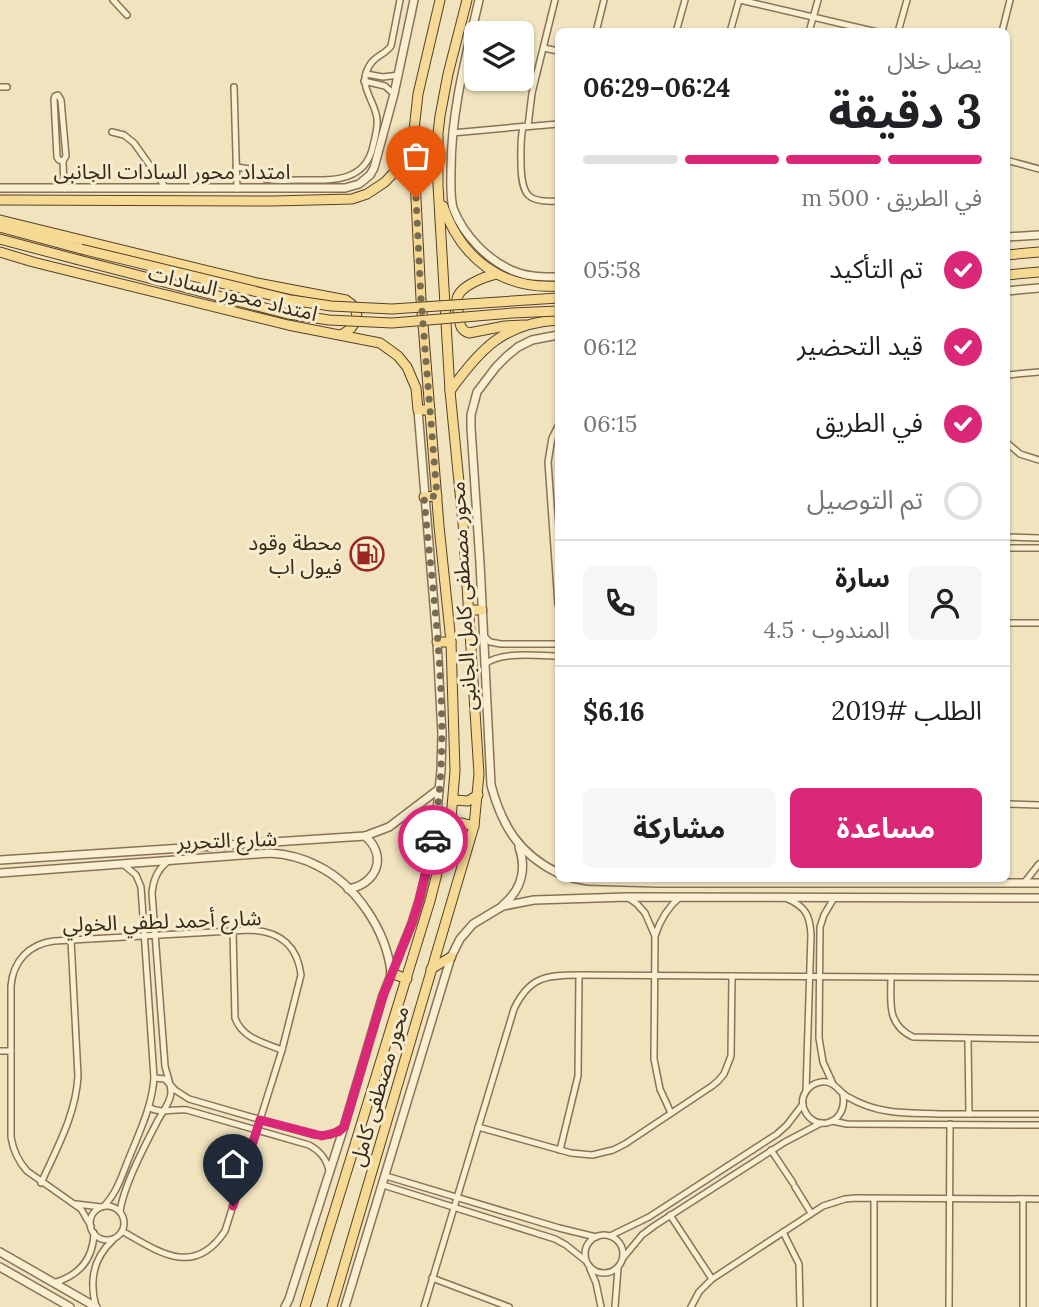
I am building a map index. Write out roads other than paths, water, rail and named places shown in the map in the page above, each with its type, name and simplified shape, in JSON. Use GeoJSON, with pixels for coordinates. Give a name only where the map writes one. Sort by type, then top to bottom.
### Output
{"type":"FeatureCollection","features":[{"type":"Feature","properties":{"kind":"main road","name":"محور مصطفى كامل"},"geometry":{"type":"LineString","coordinates":[[305,1307],[430,901],[454,800],[451,642],[430,410],[413,139],[420,82],[440,0]]}},
{"type":"Feature","properties":{"kind":"main road","name":"محور مصطفى كامل"},"geometry":{"type":"LineString","coordinates":[[332,1307],[474,826],[478,795],[469,610],[450,391],[438,186],[440,116],[467,0]]}},
{"type":"Feature","properties":{"kind":"main road"},"geometry":{"type":"LineString","coordinates":[[0,200],[352,199],[376,188],[392,175],[413,139]]}},
{"type":"Feature","properties":{"kind":"main road"},"geometry":{"type":"LineString","coordinates":[[438,186],[446,214],[462,244],[475,258],[497,274],[525,284],[555,286]]}},
{"type":"Feature","properties":{"kind":"main road"},"geometry":{"type":"LineString","coordinates":[[0,220],[269,285],[346,300],[355,308],[357,318],[351,329],[339,335]]}},
{"type":"Feature","properties":{"kind":"main road"},"geometry":{"type":"LineString","coordinates":[[0,227],[290,300],[331,306],[391,309],[555,298]]}},
{"type":"Feature","properties":{"kind":"main road"},"geometry":{"type":"LineString","coordinates":[[0,239],[288,314],[329,320],[392,323],[555,311]]}},
{"type":"Feature","properties":{"kind":"main road","name":"امتداد محور السادات"},"geometry":{"type":"LineString","coordinates":[[0,252],[288,325],[380,343],[398,356],[407,367],[414,380],[418,410]]}},
{"type":"Feature","properties":{"kind":"main road"},"geometry":{"type":"LineString","coordinates":[[1010,255],[1039,252]]}},
{"type":"Feature","properties":{"kind":"main road"},"geometry":{"type":"LineString","coordinates":[[1010,275],[1039,272]]}},
{"type":"Feature","properties":{"kind":"main road"},"geometry":{"type":"LineString","coordinates":[[497,274],[478,279],[459,294],[457,301],[461,328],[469,333],[525,325]]}},
{"type":"Feature","properties":{"kind":"main road"},"geometry":{"type":"LineString","coordinates":[[450,391],[485,348],[525,325],[555,320]]}},
{"type":"Feature","properties":{"kind":"main road"},"geometry":{"type":"LineString","coordinates":[[418,410],[430,410]]}},
{"type":"Feature","properties":{"kind":"main road"},"geometry":{"type":"LineString","coordinates":[[424,497],[437,496]]}},
{"type":"Feature","properties":{"kind":"main road"},"geometry":{"type":"LineString","coordinates":[[469,610],[482,610]]}},
{"type":"Feature","properties":{"kind":"main road"},"geometry":{"type":"LineString","coordinates":[[437,642],[451,642]]}},
{"type":"Feature","properties":{"kind":"main road"},"geometry":{"type":"LineString","coordinates":[[454,800],[465,802],[478,795]]}},
{"type":"Feature","properties":{"kind":"main road"},"geometry":{"type":"LineString","coordinates":[[450,825],[462,823],[474,826]]}},
{"type":"Feature","properties":{"kind":"main road"},"geometry":{"type":"LineString","coordinates":[[431,969],[451,957]]}},
{"type":"Feature","properties":{"kind":"main road"},"geometry":{"type":"LineString","coordinates":[[391,973],[407,979]]}},
{"type":"Feature","properties":{"kind":"street"},"geometry":{"type":"LineString","coordinates":[[113,0],[127,15]]}},
{"type":"Feature","properties":{"kind":"street"},"geometry":{"type":"LineString","coordinates":[[236,167],[249,169],[269,179],[337,180],[349,177],[365,164],[371,155],[377,126],[376,113],[364,81],[374,60],[391,46],[400,0]]}},
{"type":"Feature","properties":{"kind":"street"},"geometry":{"type":"LineString","coordinates":[[364,81],[385,86],[394,94],[414,0]]}},
{"type":"Feature","properties":{"kind":"street"},"geometry":{"type":"LineString","coordinates":[[480,0],[452,133],[451,195],[454,209],[469,236],[499,264],[531,276],[555,277]]}},
{"type":"Feature","properties":{"kind":"street"},"geometry":{"type":"LineString","coordinates":[[555,0],[533,86],[521,153],[524,190],[537,200],[555,201]]}},
{"type":"Feature","properties":{"kind":"street"},"geometry":{"type":"LineString","coordinates":[[597,28],[604,0]]}},
{"type":"Feature","properties":{"kind":"street"},"geometry":{"type":"LineString","coordinates":[[677,28],[685,0]]}},
{"type":"Feature","properties":{"kind":"street"},"geometry":{"type":"LineString","coordinates":[[731,28],[739,0],[860,28]]}},
{"type":"Feature","properties":{"kind":"street"},"geometry":{"type":"LineString","coordinates":[[810,28],[818,0]]}},
{"type":"Feature","properties":{"kind":"street"},"geometry":{"type":"LineString","coordinates":[[899,28],[907,0]]}},
{"type":"Feature","properties":{"kind":"street"},"geometry":{"type":"LineString","coordinates":[[1003,28],[1010,0]]}},
{"type":"Feature","properties":{"kind":"street"},"geometry":{"type":"LineString","coordinates":[[544,48],[555,50]]}},
{"type":"Feature","properties":{"kind":"street"},"geometry":{"type":"LineString","coordinates":[[366,74],[383,77],[398,75]]}},
{"type":"Feature","properties":{"kind":"street"},"geometry":{"type":"LineString","coordinates":[[0,87],[7,87]]}},
{"type":"Feature","properties":{"kind":"street"},"geometry":{"type":"LineString","coordinates":[[234,87],[237,189]]}},
{"type":"Feature","properties":{"kind":"street","name":"امتداد محور السادات الجانبى"},"geometry":{"type":"LineString","coordinates":[[0,188],[345,188],[359,184],[374,168],[394,94]]}},
{"type":"Feature","properties":{"kind":"street"},"geometry":{"type":"LineString","coordinates":[[63,161],[57,157],[56,96],[60,96],[61,100],[66,156],[63,161],[64,189]]}},
{"type":"Feature","properties":{"kind":"street"},"geometry":{"type":"LineString","coordinates":[[452,133],[555,124]]}},
{"type":"Feature","properties":{"kind":"street"},"geometry":{"type":"LineString","coordinates":[[112,132],[124,135],[134,143],[166,189]]}},
{"type":"Feature","properties":{"kind":"street"},"geometry":{"type":"LineString","coordinates":[[1010,161],[1039,169]]}},
{"type":"Feature","properties":{"kind":"street"},"geometry":{"type":"LineString","coordinates":[[1010,237],[1039,235]]}},
{"type":"Feature","properties":{"kind":"street"},"geometry":{"type":"LineString","coordinates":[[1010,291],[1039,288]]}},
{"type":"Feature","properties":{"kind":"street","name":"محور مصطفى كامل الجانبى"},"geometry":{"type":"LineString","coordinates":[[516,841],[496,802],[491,774],[471,415],[477,392],[507,356],[532,340],[555,336]]}},
{"type":"Feature","properties":{"kind":"street"},"geometry":{"type":"LineString","coordinates":[[1010,375],[1039,372]]}},
{"type":"Feature","properties":{"kind":"street","name":"محور مصطفى كامل الجانبى"},"geometry":{"type":"LineString","coordinates":[[285,1307],[344,1127],[383,996],[412,923],[434,835],[442,734],[418,410]]}},
{"type":"Feature","properties":{"kind":"street"},"geometry":{"type":"LineString","coordinates":[[555,432],[548,462],[555,547]]}},
{"type":"Feature","properties":{"kind":"street"},"geometry":{"type":"LineString","coordinates":[[1010,445],[1020,454],[1039,460]]}},
{"type":"Feature","properties":{"kind":"street"},"geometry":{"type":"LineString","coordinates":[[1010,537],[1039,538]]}},
{"type":"Feature","properties":{"kind":"street"},"geometry":{"type":"LineString","coordinates":[[1010,548],[1039,548]]}},
{"type":"Feature","properties":{"kind":"street"},"geometry":{"type":"LineString","coordinates":[[1010,623],[1039,623]]}},
{"type":"Feature","properties":{"kind":"street"},"geometry":{"type":"LineString","coordinates":[[483,635],[490,642],[501,644],[555,644]]}},
{"type":"Feature","properties":{"kind":"street"},"geometry":{"type":"LineString","coordinates":[[485,664],[502,657],[555,656]]}},
{"type":"Feature","properties":{"kind":"street","name":"شارع التحرير"},"geometry":{"type":"LineString","coordinates":[[0,860],[365,836],[389,827],[439,789]]}},
{"type":"Feature","properties":{"kind":"street"},"geometry":{"type":"LineString","coordinates":[[1010,804],[1039,805]]}},
{"type":"Feature","properties":{"kind":"street"},"geometry":{"type":"LineString","coordinates":[[348,889],[367,882],[377,865],[374,846],[365,836]]}},
{"type":"Feature","properties":{"kind":"street"},"geometry":{"type":"LineString","coordinates":[[516,841],[533,859],[555,871]]}},
{"type":"Feature","properties":{"kind":"street"},"geometry":{"type":"LineString","coordinates":[[345,1307],[451,957],[460,939],[473,924],[503,906],[516,892],[522,876],[522,858],[516,841]]}},
{"type":"Feature","properties":{"kind":"street","name":"شارع التحرير"},"geometry":{"type":"LineString","coordinates":[[0,873],[270,853],[300,858],[329,872],[348,889],[379,932],[390,958],[391,973]]}},
{"type":"Feature","properties":{"kind":"street"},"geometry":{"type":"LineString","coordinates":[[120,1212],[144,1148],[170,1098],[170,1084],[165,1066],[153,885],[159,871],[169,860]]}},
{"type":"Feature","properties":{"kind":"street"},"geometry":{"type":"LineString","coordinates":[[114,1238],[107,1240],[94,1233],[91,1226],[93,1214],[110,1201],[118,1186],[149,1107],[154,1078],[139,881],[132,870],[121,864]]}},
{"type":"Feature","properties":{"kind":"street"},"geometry":{"type":"LineString","coordinates":[[1024,883],[1039,864]]}},
{"type":"Feature","properties":{"kind":"street"},"geometry":{"type":"LineString","coordinates":[[658,882],[759,882]]}},
{"type":"Feature","properties":{"kind":"street"},"geometry":{"type":"LineString","coordinates":[[929,882],[1039,883]]}},
{"type":"Feature","properties":{"kind":"street"},"geometry":{"type":"LineString","coordinates":[[728,883],[728,897]]}},
{"type":"Feature","properties":{"kind":"street"},"geometry":{"type":"LineString","coordinates":[[503,906],[534,900],[627,897],[1039,898]]}},
{"type":"Feature","properties":{"kind":"street"},"geometry":{"type":"LineString","coordinates":[[627,897],[645,913],[654,936],[655,1069],[660,1089],[671,1113]]}},
{"type":"Feature","properties":{"kind":"street"},"geometry":{"type":"LineString","coordinates":[[654,936],[664,914],[680,897]]}},
{"type":"Feature","properties":{"kind":"street"},"geometry":{"type":"LineString","coordinates":[[785,897],[801,905],[810,923],[806,1091]]}},
{"type":"Feature","properties":{"kind":"street"},"geometry":{"type":"LineString","coordinates":[[832,1121],[843,1110],[843,1095],[833,1084],[822,1062],[818,1038],[820,927],[834,898]]}},
{"type":"Feature","properties":{"kind":"street"},"geometry":{"type":"LineString","coordinates":[[233,931],[237,1024],[245,1034],[282,1050]]}},
{"type":"Feature","properties":{"kind":"street","name":"شارع أحمد لطفي الخولي"},"geometry":{"type":"LineString","coordinates":[[91,1226],[81,1209],[41,1183],[20,1164],[13,1146],[11,986],[17,964],[27,952],[40,944],[54,941],[233,931],[270,932],[285,941],[297,956],[301,975],[282,1050],[225,1231],[214,1245],[199,1254],[172,1256],[122,1231]]}},
{"type":"Feature","properties":{"kind":"street"},"geometry":{"type":"LineString","coordinates":[[41,1183],[71,1116],[76,1096],[78,1076],[71,940]]}},
{"type":"Feature","properties":{"kind":"street"},"geometry":{"type":"LineString","coordinates":[[560,1150],[578,1076],[579,975]]}},
{"type":"Feature","properties":{"kind":"street"},"geometry":{"type":"LineString","coordinates":[[424,1307],[514,1009],[526,989],[544,977],[654,975],[1039,978]]}},
{"type":"Feature","properties":{"kind":"street"},"geometry":{"type":"LineString","coordinates":[[478,1127],[582,1155],[603,1153],[625,1144],[712,1086],[724,1074],[731,1046],[732,976]]}},
{"type":"Feature","properties":{"kind":"street"},"geometry":{"type":"LineString","coordinates":[[891,977],[893,1017],[897,1026],[913,1037],[1039,1039]]}},
{"type":"Feature","properties":{"kind":"street"},"geometry":{"type":"LineString","coordinates":[[968,1039],[969,1114]]}},
{"type":"Feature","properties":{"kind":"street"},"geometry":{"type":"LineString","coordinates":[[0,1051],[11,1051]]}},
{"type":"Feature","properties":{"kind":"street"},"geometry":{"type":"LineString","coordinates":[[154,1078],[164,1079],[189,1099],[322,1136],[338,1132],[344,1127]]}},
{"type":"Feature","properties":{"kind":"street"},"geometry":{"type":"LineString","coordinates":[[821,1123],[809,1117],[803,1097],[811,1086],[818,1082],[833,1084]]}},
{"type":"Feature","properties":{"kind":"street"},"geometry":{"type":"LineString","coordinates":[[843,1095],[889,1112],[1039,1114]]}},
{"type":"Feature","properties":{"kind":"street"},"geometry":{"type":"LineString","coordinates":[[610,1236],[649,1217],[777,1134],[803,1104]]}},
{"type":"Feature","properties":{"kind":"street"},"geometry":{"type":"LineString","coordinates":[[149,1107],[156,1111],[187,1110],[309,1145],[324,1157],[329,1174]]}},
{"type":"Feature","properties":{"kind":"street"},"geometry":{"type":"LineString","coordinates":[[615,1307],[619,1267],[642,1235],[771,1150],[821,1123],[832,1121],[847,1124],[1039,1125]]}},
{"type":"Feature","properties":{"kind":"street"},"geometry":{"type":"LineString","coordinates":[[949,1307],[950,1124]]}},
{"type":"Feature","properties":{"kind":"street"},"geometry":{"type":"LineString","coordinates":[[771,1150],[811,1213]]}},
{"type":"Feature","properties":{"kind":"street"},"geometry":{"type":"LineString","coordinates":[[386,1176],[596,1237]]}},
{"type":"Feature","properties":{"kind":"street"},"geometry":{"type":"LineString","coordinates":[[383,1185],[555,1239],[600,1273],[607,1273],[619,1267]]}},
{"type":"Feature","properties":{"kind":"street"},"geometry":{"type":"LineString","coordinates":[[691,1307],[699,1292],[712,1279],[811,1213],[834,1202],[845,1199],[1039,1199]]}},
{"type":"Feature","properties":{"kind":"street"},"geometry":{"type":"LineString","coordinates":[[874,1199],[874,1307]]}},
{"type":"Feature","properties":{"kind":"street"},"geometry":{"type":"LineString","coordinates":[[1023,1199],[1023,1307]]}},
{"type":"Feature","properties":{"kind":"street","name":"شارع أحمد لطفي الخولي"},"geometry":{"type":"LineString","coordinates":[[73,1203],[103,1207]]}},
{"type":"Feature","properties":{"kind":"street"},"geometry":{"type":"LineString","coordinates":[[96,1307],[93,1275],[100,1254],[122,1231],[124,1220],[114,1208],[103,1207]]}},
{"type":"Feature","properties":{"kind":"street"},"geometry":{"type":"LineString","coordinates":[[670,1215],[712,1279]]}},
{"type":"Feature","properties":{"kind":"street"},"geometry":{"type":"LineString","coordinates":[[783,1232],[799,1264],[800,1307]]}},
{"type":"Feature","properties":{"kind":"street"},"geometry":{"type":"LineString","coordinates":[[53,1283],[72,1276],[80,1269],[91,1253],[94,1233]]}},
{"type":"Feature","properties":{"kind":"street"},"geometry":{"type":"LineString","coordinates":[[601,1307],[585,1250],[596,1237],[610,1236],[622,1247],[623,1258]]}},
{"type":"Feature","properties":{"kind":"street"},"geometry":{"type":"LineString","coordinates":[[0,1252],[96,1307]]}},
{"type":"Feature","properties":{"kind":"street"},"geometry":{"type":"LineString","coordinates":[[0,1267],[69,1307]]}},
{"type":"Feature","properties":{"kind":"street"},"geometry":{"type":"LineString","coordinates":[[432,1278],[509,1307]]}},
{"type":"Feature","properties":{"kind":"place","name":"محطة وقود فيول اب"},"geometry":{"type":"Point","coordinates":[367,554]}}]}
